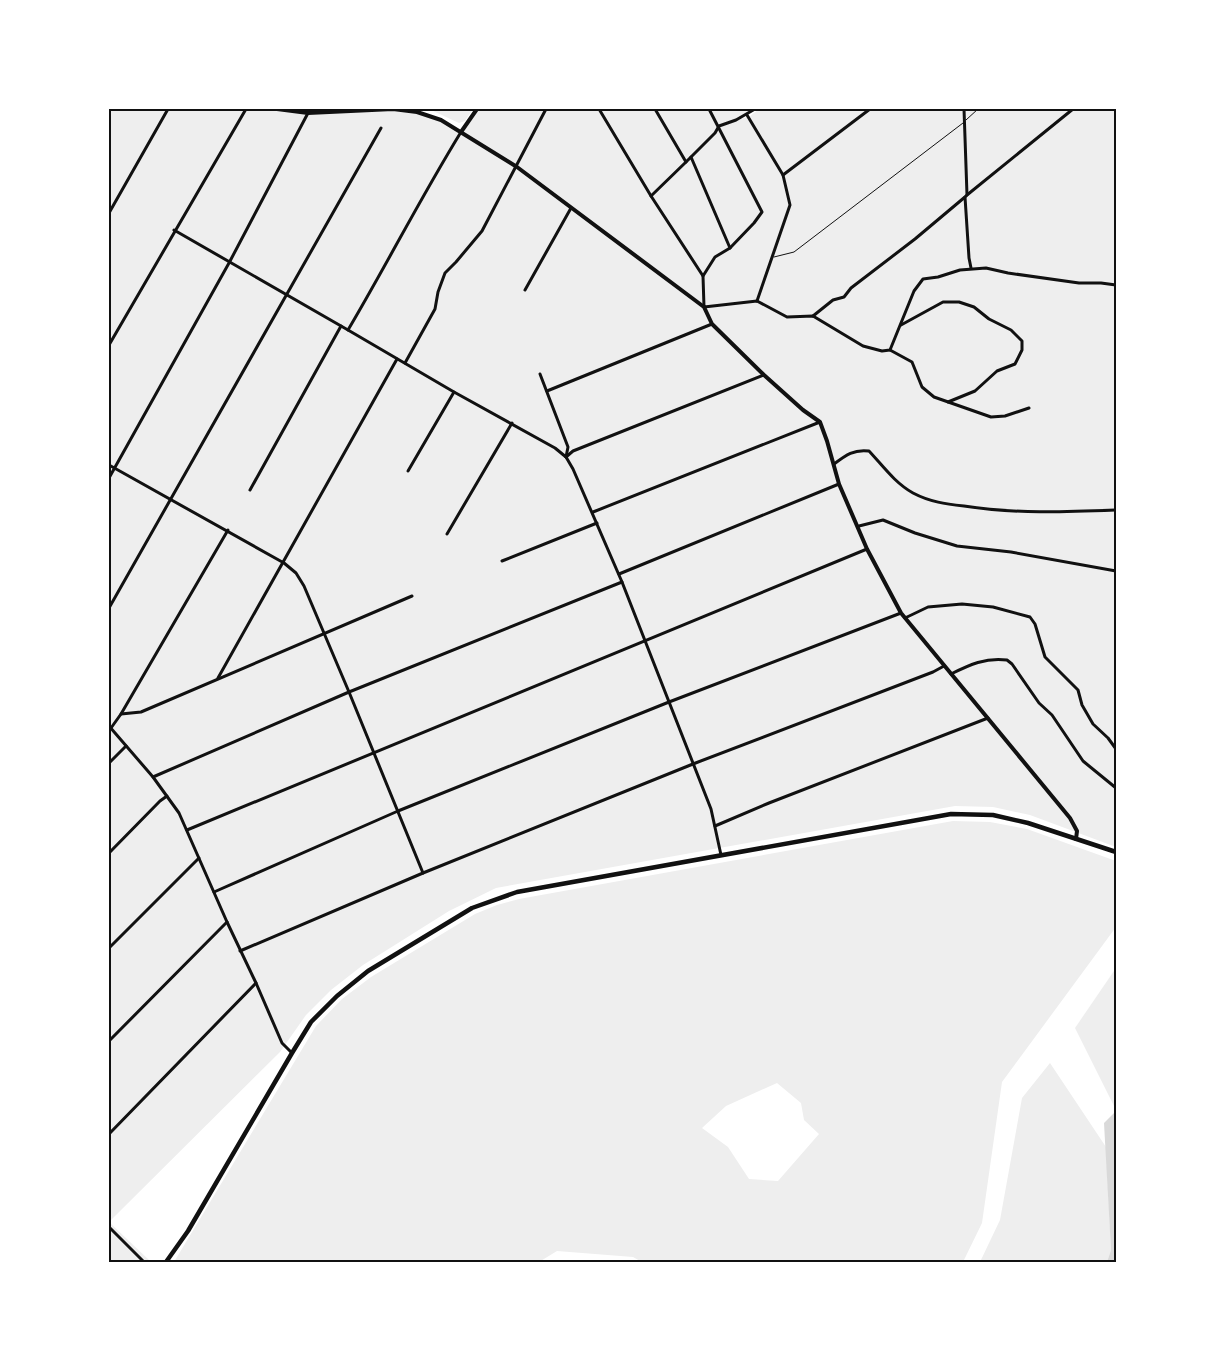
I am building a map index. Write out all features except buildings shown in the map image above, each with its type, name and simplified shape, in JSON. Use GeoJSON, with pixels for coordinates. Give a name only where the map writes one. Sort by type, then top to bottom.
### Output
{"type":"FeatureCollection","features":[{"type":"Feature","properties":{"kind":"main road"},"geometry":{"type":"LineString","coordinates":[[166,1262],[188,1231],[311,1022],[337,996],[368,971],[472,908],[495,898],[517,892],[951,814],[992,815],[1028,822],[1116,852]]}},
{"type":"Feature","properties":{"kind":"street"},"geometry":{"type":"LineString","coordinates":[[109,213],[168,109]]}},
{"type":"Feature","properties":{"kind":"street"},"geometry":{"type":"LineString","coordinates":[[109,345],[174,230],[246,109]]}},
{"type":"Feature","properties":{"kind":"street"},"geometry":{"type":"LineString","coordinates":[[277,109],[308,113],[393,110],[417,112],[441,120],[517,167],[704,307],[757,301],[788,317],[813,316],[863,346],[882,352],[890,350],[912,362],[922,387],[934,397],[991,417],[1005,416],[1029,408]]}},
{"type":"Feature","properties":{"kind":"street"},"geometry":{"type":"LineString","coordinates":[[348,330],[380,276],[424,192],[461,132],[478,109]]}},
{"type":"Feature","properties":{"kind":"street"},"geometry":{"type":"LineString","coordinates":[[405,363],[435,309],[444,273],[456,262],[482,231],[546,109]]}},
{"type":"Feature","properties":{"kind":"street"},"geometry":{"type":"LineString","coordinates":[[599,109],[651,196],[703,276],[704,307],[712,324],[764,375],[803,410],[820,422],[839,484],[868,549],[901,613],[1070,818],[1077,832],[1076,838]]}},
{"type":"Feature","properties":{"kind":"street"},"geometry":{"type":"LineString","coordinates":[[655,109],[686,162]]}},
{"type":"Feature","properties":{"kind":"street"},"geometry":{"type":"LineString","coordinates":[[703,276],[715,257],[730,248],[754,224],[762,212],[709,109]]}},
{"type":"Feature","properties":{"kind":"street"},"geometry":{"type":"LineString","coordinates":[[651,196],[715,133],[719,126],[747,115],[755,109]]}},
{"type":"Feature","properties":{"kind":"street"},"geometry":{"type":"LineString","coordinates":[[783,175],[870,109]]}},
{"type":"Feature","properties":{"kind":"street"},"geometry":{"type":"LineString","coordinates":[[964,109],[966,196],[971,268]]}},
{"type":"Feature","properties":{"kind":"street"},"geometry":{"type":"LineString","coordinates":[[813,316],[833,300],[844,297],[851,288],[915,239],[1073,109]]}},
{"type":"Feature","properties":{"kind":"street"},"geometry":{"type":"LineString","coordinates":[[109,478],[229,263],[308,113]]}},
{"type":"Feature","properties":{"kind":"street"},"geometry":{"type":"LineString","coordinates":[[747,115],[783,175],[790,205],[757,301]]}},
{"type":"Feature","properties":{"kind":"street"},"geometry":{"type":"LineString","coordinates":[[109,608],[381,128]]}},
{"type":"Feature","properties":{"kind":"street"},"geometry":{"type":"LineString","coordinates":[[691,157],[730,248]]}},
{"type":"Feature","properties":{"kind":"street"},"geometry":{"type":"LineString","coordinates":[[526,290],[571,208]]}},
{"type":"Feature","properties":{"kind":"street"},"geometry":{"type":"LineString","coordinates":[[174,230],[454,392],[512,423],[555,448],[566,457],[573,468],[619,574],[711,809],[721,855]]}},
{"type":"Feature","properties":{"kind":"street"},"geometry":{"type":"LineString","coordinates":[[890,350],[914,290],[923,279],[971,268],[986,268],[1079,283],[1101,282],[1116,285]]}},
{"type":"Feature","properties":{"kind":"street"},"geometry":{"type":"LineString","coordinates":[[901,325],[944,302],[958,302],[974,308],[989,319],[1011,330],[1022,341],[1022,350],[1015,364],[997,372],[975,391],[948,402]]}},
{"type":"Feature","properties":{"kind":"street"},"geometry":{"type":"LineString","coordinates":[[547,391],[712,324]]}},
{"type":"Feature","properties":{"kind":"street"},"geometry":{"type":"LineString","coordinates":[[250,490],[341,326]]}},
{"type":"Feature","properties":{"kind":"street"},"geometry":{"type":"LineString","coordinates":[[218,678],[398,359]]}},
{"type":"Feature","properties":{"kind":"street"},"geometry":{"type":"LineString","coordinates":[[540,374],[568,447],[566,457]]}},
{"type":"Feature","properties":{"kind":"street"},"geometry":{"type":"LineString","coordinates":[[566,457],[574,451],[764,375]]}},
{"type":"Feature","properties":{"kind":"street"},"geometry":{"type":"LineString","coordinates":[[408,471],[454,392]]}},
{"type":"Feature","properties":{"kind":"street"},"geometry":{"type":"LineString","coordinates":[[592,512],[820,422]]}},
{"type":"Feature","properties":{"kind":"street"},"geometry":{"type":"LineString","coordinates":[[447,534],[512,423]]}},
{"type":"Feature","properties":{"kind":"street"},"geometry":{"type":"LineString","coordinates":[[834,464],[848,454],[858,450],[869,451],[898,482],[932,502],[982,509],[1047,512],[1116,510]]}},
{"type":"Feature","properties":{"kind":"street"},"geometry":{"type":"LineString","coordinates":[[109,465],[228,530],[284,563],[296,573],[349,692],[423,873]]}},
{"type":"Feature","properties":{"kind":"street"},"geometry":{"type":"LineString","coordinates":[[619,574],[839,484]]}},
{"type":"Feature","properties":{"kind":"street"},"geometry":{"type":"LineString","coordinates":[[858,526],[882,520],[957,546],[1011,552],[1116,572]]}},
{"type":"Feature","properties":{"kind":"street"},"geometry":{"type":"LineString","coordinates":[[502,561],[597,523]]}},
{"type":"Feature","properties":{"kind":"street"},"geometry":{"type":"LineString","coordinates":[[228,530],[121,714],[110,727],[153,777],[167,796],[187,830],[282,1044],[292,1053]]}},
{"type":"Feature","properties":{"kind":"street"},"geometry":{"type":"LineString","coordinates":[[187,830],[868,549]]}},
{"type":"Feature","properties":{"kind":"street"},"geometry":{"type":"LineString","coordinates":[[153,777],[349,692],[622,582]]}},
{"type":"Feature","properties":{"kind":"street"},"geometry":{"type":"LineString","coordinates":[[121,714],[142,712],[412,596]]}},
{"type":"Feature","properties":{"kind":"street"},"geometry":{"type":"LineString","coordinates":[[905,618],[928,607],[962,604],[993,607],[1030,617],[1035,624],[1045,657],[1078,690],[1082,705],[1093,724],[1108,738],[1116,749]]}},
{"type":"Feature","properties":{"kind":"street"},"geometry":{"type":"LineString","coordinates":[[214,892],[398,811],[669,702],[901,613]]}},
{"type":"Feature","properties":{"kind":"street"},"geometry":{"type":"LineString","coordinates":[[951,674],[970,664],[981,661],[1007,660],[1012,664],[1039,703],[1052,715],[1083,761],[1116,788]]}},
{"type":"Feature","properties":{"kind":"street"},"geometry":{"type":"LineString","coordinates":[[240,951],[423,873],[693,764],[933,672],[944,666]]}},
{"type":"Feature","properties":{"kind":"street"},"geometry":{"type":"LineString","coordinates":[[715,826],[769,803],[988,718]]}},
{"type":"Feature","properties":{"kind":"street"},"geometry":{"type":"LineString","coordinates":[[109,764],[126,746]]}},
{"type":"Feature","properties":{"kind":"street"},"geometry":{"type":"LineString","coordinates":[[109,853],[167,796]]}},
{"type":"Feature","properties":{"kind":"street"},"geometry":{"type":"LineString","coordinates":[[109,948],[199,858]]}},
{"type":"Feature","properties":{"kind":"street"},"geometry":{"type":"LineString","coordinates":[[109,1041],[227,922]]}},
{"type":"Feature","properties":{"kind":"street"},"geometry":{"type":"LineString","coordinates":[[109,1134],[256,983]]}},
{"type":"Feature","properties":{"kind":"street"},"geometry":{"type":"LineString","coordinates":[[109,1227],[144,1262]]}},
{"type":"Feature","properties":{"kind":"lane"},"geometry":{"type":"LineString","coordinates":[[772,257],[794,252],[978,109]]}},
{"type":"Feature","properties":{"kind":"shaded area"},"geometry":{"type":"Polygon","coordinates":[[[109,109],[392,109],[428,116],[461,132],[477,109],[754,109],[729,123],[750,116],[759,109],[1116,109],[1116,847],[1030,815],[993,807],[955,806],[496,888],[449,911],[363,965],[331,990],[306,1015],[280,1052],[109,1222],[109,109]]]}},
{"type":"Feature","properties":{"kind":"shaded area"},"geometry":{"type":"Polygon","coordinates":[[[429,109],[473,109],[465,121],[459,123],[429,109]]]}},
{"type":"Feature","properties":{"kind":"shaded area"},"geometry":{"type":"Polygon","coordinates":[[[953,821],[990,822],[1027,829],[1116,861],[1116,927],[1002,1082],[982,1223],[963,1262],[642,1262],[633,1257],[557,1251],[539,1262],[174,1262],[316,1026],[342,999],[371,977],[475,914],[519,899],[953,821]],[[777,1083],[726,1106],[702,1128],[728,1147],[749,1179],[778,1181],[819,1134],[804,1120],[801,1103],[777,1083]]]}},
{"type":"Feature","properties":{"kind":"shaded area"},"geometry":{"type":"Polygon","coordinates":[[[1116,968],[1116,1110],[1075,1028],[1116,968]]]}},
{"type":"Feature","properties":{"kind":"shaded area"},"geometry":{"type":"Polygon","coordinates":[[[1050,1063],[1106,1147],[1111,1250],[1107,1262],[980,1262],[1000,1220],[1022,1098],[1050,1063]]]}},
{"type":"Feature","properties":{"kind":"shaded area"},"geometry":{"type":"Polygon","coordinates":[[[1116,1111],[1116,1262],[1107,1262],[1111,1250],[1104,1123],[1116,1111]]]}},
{"type":"Feature","properties":{"kind":"shaded area"},"geometry":{"type":"Polygon","coordinates":[[[109,1222],[151,1262],[109,1262],[109,1222]]]}}]}
